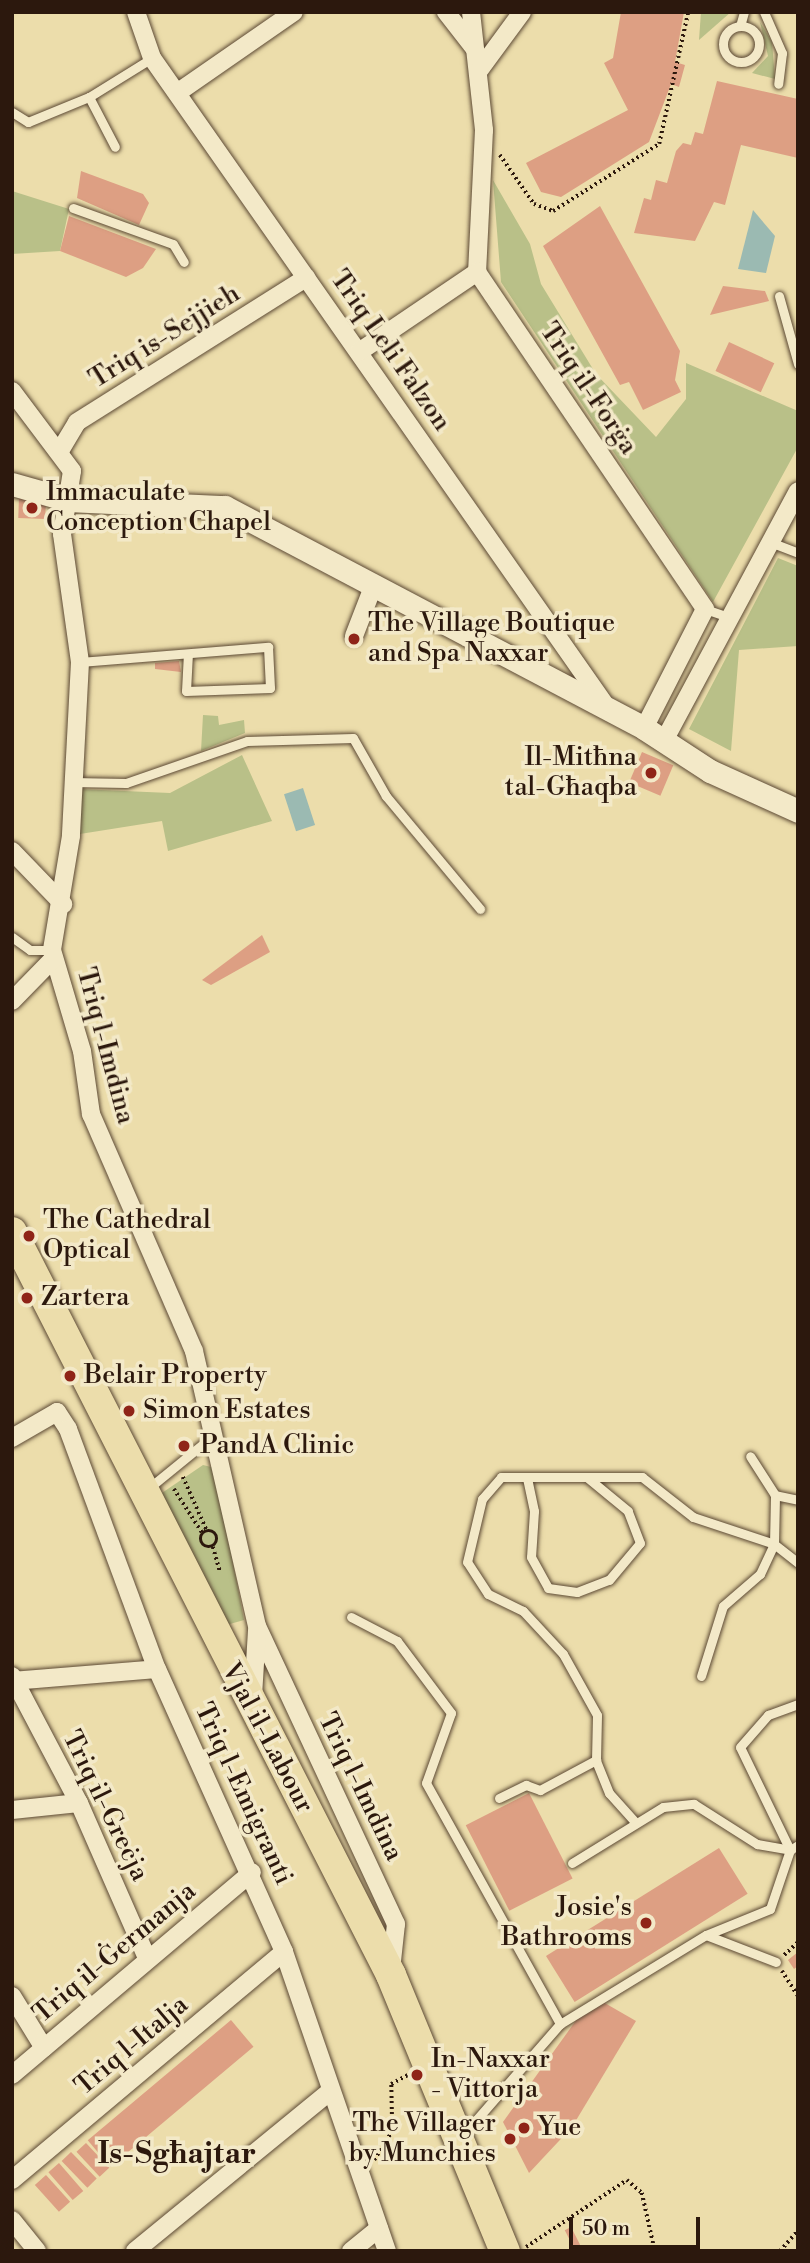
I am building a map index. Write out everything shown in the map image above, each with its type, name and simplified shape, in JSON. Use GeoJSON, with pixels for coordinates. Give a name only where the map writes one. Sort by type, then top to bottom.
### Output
{"type":"FeatureCollection","features":[{"type":"Feature","properties":{"kind":"main road","name":"Vjal il-Labour"},"geometry":{"type":"LineString","coordinates":[[12,1232],[160,1490],[217,1645],[252,1704],[391,1975],[459,2138],[520,2248]]}},
{"type":"Feature","properties":{"kind":"street","name":"Triq Leli Falzon"},"geometry":{"type":"LineString","coordinates":[[136,12],[152,58],[612,715]]}},
{"type":"Feature","properties":{"kind":"street"},"geometry":{"type":"LineString","coordinates":[[177,93],[294,12]]}},
{"type":"Feature","properties":{"kind":"street"},"geometry":{"type":"LineString","coordinates":[[446,12],[476,50]]}},
{"type":"Feature","properties":{"kind":"street"},"geometry":{"type":"LineString","coordinates":[[359,352],[477,272],[484,130],[471,12]]}},
{"type":"Feature","properties":{"kind":"street"},"geometry":{"type":"LineString","coordinates":[[478,72],[522,12]]}},
{"type":"Feature","properties":{"kind":"street","name":"Triq il-Forġa"},"geometry":{"type":"LineString","coordinates":[[477,272],[705,609]]}},
{"type":"Feature","properties":{"kind":"street","name":"Triq is-Sejjieh"},"geometry":{"type":"LineString","coordinates":[[61,449],[77,422],[306,278]]}},
{"type":"Feature","properties":{"kind":"street"},"geometry":{"type":"LineString","coordinates":[[12,391],[61,449]]}},
{"type":"Feature","properties":{"kind":"street","name":"Triq l-Imdina"},"geometry":{"type":"LineString","coordinates":[[61,449],[72,471],[62,534],[80,662],[63,904],[53,954],[82,1051],[91,1114],[194,1351],[217,1432],[257,1626],[396,1924],[391,1975]]}},
{"type":"Feature","properties":{"kind":"street"},"geometry":{"type":"LineString","coordinates":[[12,484],[68,500],[225,507],[612,715],[665,739],[710,771],[798,811]]}},
{"type":"Feature","properties":{"kind":"street"},"geometry":{"type":"LineString","coordinates":[[665,739],[798,491]]}},
{"type":"Feature","properties":{"kind":"street"},"geometry":{"type":"LineString","coordinates":[[354,636],[373,587]]}},
{"type":"Feature","properties":{"kind":"street"},"geometry":{"type":"LineString","coordinates":[[644,728],[705,609]]}},
{"type":"Feature","properties":{"kind":"street"},"geometry":{"type":"LineString","coordinates":[[12,851],[63,904]]}},
{"type":"Feature","properties":{"kind":"street"},"geometry":{"type":"LineString","coordinates":[[12,1001],[53,954]]}},
{"type":"Feature","properties":{"kind":"street","name":"Triq l-Emigranti"},"geometry":{"type":"LineString","coordinates":[[12,1438],[57,1412],[157,1669],[252,1872],[285,1952],[328,2093],[359,2170],[387,2251]]}},
{"type":"Feature","properties":{"kind":"street"},"geometry":{"type":"LineString","coordinates":[[217,1645],[237,1646],[257,1626]]}},
{"type":"Feature","properties":{"kind":"street","name":"Triq l-Imdina"},"geometry":{"type":"LineString","coordinates":[[252,1704],[257,1626]]}},
{"type":"Feature","properties":{"kind":"street"},"geometry":{"type":"LineString","coordinates":[[13,1682],[157,1669]]}},
{"type":"Feature","properties":{"kind":"street","name":"Triq il-Greċja"},"geometry":{"type":"LineString","coordinates":[[12,1676],[79,1803],[148,1960]]}},
{"type":"Feature","properties":{"kind":"street"},"geometry":{"type":"LineString","coordinates":[[12,1810],[79,1803]]}},
{"type":"Feature","properties":{"kind":"street","name":"Triq il-Ġermanja"},"geometry":{"type":"LineString","coordinates":[[12,2075],[252,1872]]}},
{"type":"Feature","properties":{"kind":"street","name":"Triq l-Italja"},"geometry":{"type":"LineString","coordinates":[[12,2180],[285,1952]]}},
{"type":"Feature","properties":{"kind":"street"},"geometry":{"type":"LineString","coordinates":[[12,1996],[44,2048]]}},
{"type":"Feature","properties":{"kind":"street"},"geometry":{"type":"LineString","coordinates":[[135,2251],[328,2093]]}},
{"type":"Feature","properties":{"kind":"street"},"geometry":{"type":"LineString","coordinates":[[12,2220],[37,2251]]}},
{"type":"Feature","properties":{"kind":"street"},"geometry":{"type":"LineString","coordinates":[[351,2251],[379,2228]]}},
{"type":"Feature","properties":{"kind":"lane"},"geometry":{"type":"LineString","coordinates":[[740,26],[755,33],[759,45],[743,62],[731,59],[723,45],[725,34],[740,26],[744,12]]}},
{"type":"Feature","properties":{"kind":"lane"},"geometry":{"type":"LineString","coordinates":[[764,12],[782,53],[778,84]]}},
{"type":"Feature","properties":{"kind":"lane"},"geometry":{"type":"LineString","coordinates":[[12,111],[28,122],[89,97],[152,58]]}},
{"type":"Feature","properties":{"kind":"lane"},"geometry":{"type":"LineString","coordinates":[[89,97],[116,147]]}},
{"type":"Feature","properties":{"kind":"lane"},"geometry":{"type":"LineString","coordinates":[[73,208],[173,244],[184,262]]}},
{"type":"Feature","properties":{"kind":"lane"},"geometry":{"type":"LineString","coordinates":[[779,296],[798,363]]}},
{"type":"Feature","properties":{"kind":"lane"},"geometry":{"type":"LineString","coordinates":[[770,542],[798,554]]}},
{"type":"Feature","properties":{"kind":"lane"},"geometry":{"type":"LineString","coordinates":[[705,609],[731,618]]}},
{"type":"Feature","properties":{"kind":"lane"},"geometry":{"type":"LineString","coordinates":[[80,662],[268,647],[270,688],[186,691],[188,654]]}},
{"type":"Feature","properties":{"kind":"lane"},"geometry":{"type":"LineString","coordinates":[[70,782],[126,783],[247,741],[353,738],[386,796],[480,909]]}},
{"type":"Feature","properties":{"kind":"lane"},"geometry":{"type":"LineString","coordinates":[[12,937],[30,950],[53,954]]}},
{"type":"Feature","properties":{"kind":"lane"},"geometry":{"type":"LineString","coordinates":[[160,1490],[177,1462],[217,1432]]}},
{"type":"Feature","properties":{"kind":"lane"},"geometry":{"type":"LineString","coordinates":[[701,1676],[723,1606],[760,1574],[774,1544],[775,1495],[750,1456]]}},
{"type":"Feature","properties":{"kind":"lane"},"geometry":{"type":"LineString","coordinates":[[636,1823],[609,1793],[596,1760],[597,1715],[563,1654],[523,1611],[488,1594],[467,1562],[482,1499],[500,1477],[642,1478],[694,1517],[774,1544],[798,1563]]}},
{"type":"Feature","properties":{"kind":"lane"},"geometry":{"type":"LineString","coordinates":[[527,1478],[534,1511],[531,1557],[548,1588],[577,1592],[608,1580],[640,1543],[628,1511],[588,1478]]}},
{"type":"Feature","properties":{"kind":"lane"},"geometry":{"type":"LineString","coordinates":[[775,1495],[798,1500]]}},
{"type":"Feature","properties":{"kind":"lane"},"geometry":{"type":"LineString","coordinates":[[351,1617],[397,1641],[451,1713],[426,1783],[560,2024]]}},
{"type":"Feature","properties":{"kind":"lane"},"geometry":{"type":"LineString","coordinates":[[459,2138],[494,2107],[560,2024],[706,1934],[770,1909],[794,1847],[740,1747],[768,1715],[798,1704]]}},
{"type":"Feature","properties":{"kind":"lane"},"geometry":{"type":"LineString","coordinates":[[499,1798],[526,1785],[540,1790],[596,1760]]}},
{"type":"Feature","properties":{"kind":"lane"},"geometry":{"type":"LineString","coordinates":[[572,1863],[663,1807],[694,1804],[757,1844],[794,1847]]}},
{"type":"Feature","properties":{"kind":"lane"},"geometry":{"type":"LineString","coordinates":[[706,1934],[776,1962]]}},
{"type":"Feature","properties":{"kind":"path"},"geometry":{"type":"LineString","coordinates":[[484,130],[526,195],[553,211],[659,144],[688,12]]}},
{"type":"Feature","properties":{"kind":"path"},"geometry":{"type":"LineString","coordinates":[[177,1462],[205,1532],[203,1544],[213,1547]]}},
{"type":"Feature","properties":{"kind":"path"},"geometry":{"type":"LineString","coordinates":[[160,1490],[205,1532],[218,1537],[213,1547],[220,1571]]}},
{"type":"Feature","properties":{"kind":"path"},"geometry":{"type":"LineString","coordinates":[[798,1942],[776,1962],[798,1996]]}},
{"type":"Feature","properties":{"kind":"path"},"geometry":{"type":"LineString","coordinates":[[359,2170],[372,2163],[392,2131],[391,2084],[429,2064]]}},
{"type":"Feature","properties":{"kind":"path"},"geometry":{"type":"LineString","coordinates":[[520,2248],[627,2180],[642,2193],[655,2251]]}},
{"type":"Feature","properties":{"kind":"path"},"geometry":{"type":"LineString","coordinates":[[780,2251],[798,2230]]}},
{"type":"Feature","properties":{"kind":"path"},"geometry":{"type":"LineString","coordinates":[[520,2248],[540,2251]]}},
{"type":"Feature","properties":{"kind":"green space"},"geometry":{"type":"Polygon","coordinates":[[[701,12],[731,12],[699,40],[701,12]]]}},
{"type":"Feature","properties":{"kind":"green space"},"geometry":{"type":"Polygon","coordinates":[[[760,22],[772,42],[775,79],[752,73],[768,56],[760,22]]]}},
{"type":"Feature","properties":{"kind":"green space"},"geometry":{"type":"Polygon","coordinates":[[[493,180],[530,244],[541,284],[596,374],[656,437],[686,399],[686,363],[798,411],[798,447],[713,602],[501,282],[493,180]]]}},
{"type":"Feature","properties":{"kind":"green space"},"geometry":{"type":"Polygon","coordinates":[[[12,191],[69,209],[60,251],[12,254],[12,191]]]}},
{"type":"Feature","properties":{"kind":"green space"},"geometry":{"type":"Polygon","coordinates":[[[778,558],[798,566],[798,646],[739,650],[731,751],[689,729],[778,558]]]}},
{"type":"Feature","properties":{"kind":"green space"},"geometry":{"type":"Polygon","coordinates":[[[203,715],[218,716],[219,725],[244,720],[245,733],[201,751],[203,715]]]}},
{"type":"Feature","properties":{"kind":"green space"},"geometry":{"type":"Polygon","coordinates":[[[242,755],[272,821],[168,851],[162,821],[80,834],[78,789],[170,793],[242,755]]]}},
{"type":"Feature","properties":{"kind":"green space"},"geometry":{"type":"Polygon","coordinates":[[[203,1465],[215,1468],[244,1620],[223,1626],[159,1495],[203,1465]]]}},
{"type":"Feature","properties":{"kind":"water"},"geometry":{"type":"Polygon","coordinates":[[[753,210],[775,236],[766,273],[738,269],[753,210]]]}},
{"type":"Feature","properties":{"kind":"water"},"geometry":{"type":"Polygon","coordinates":[[[303,788],[315,825],[296,831],[284,794],[303,788]]]}},
{"type":"Feature","properties":{"kind":"building"},"geometry":{"type":"Polygon","coordinates":[[[621,12],[684,12],[675,62],[685,65],[679,87],[671,84],[649,142],[561,197],[541,192],[526,163],[628,110],[604,63],[613,58],[621,12]]]}},
{"type":"Feature","properties":{"kind":"building"},"geometry":{"type":"Polygon","coordinates":[[[717,81],[798,99],[798,158],[741,145],[725,205],[714,202],[695,241],[634,233],[644,198],[651,200],[656,180],[667,183],[676,151],[683,143],[691,145],[695,132],[703,134],[717,81]]]}},
{"type":"Feature","properties":{"kind":"building"},"geometry":{"type":"Polygon","coordinates":[[[81,171],[143,194],[149,203],[139,225],[77,198],[81,171]]]}},
{"type":"Feature","properties":{"kind":"building"},"geometry":{"type":"Polygon","coordinates":[[[600,206],[680,351],[675,380],[681,392],[643,410],[629,382],[620,385],[543,246],[600,206]]]}},
{"type":"Feature","properties":{"kind":"building"},"geometry":{"type":"Polygon","coordinates":[[[69,216],[156,249],[143,268],[126,277],[60,251],[69,216]]]}},
{"type":"Feature","properties":{"kind":"building"},"geometry":{"type":"Polygon","coordinates":[[[723,286],[765,291],[769,301],[710,315],[723,286]]]}},
{"type":"Feature","properties":{"kind":"building"},"geometry":{"type":"Polygon","coordinates":[[[729,342],[774,363],[761,392],[715,371],[729,342]]]}},
{"type":"Feature","properties":{"kind":"building","name":"Immaculate Conception Chapel"},"geometry":{"type":"Polygon","coordinates":[[[19,497],[46,498],[45,519],[18,518],[19,497]]]}},
{"type":"Feature","properties":{"kind":"building"},"geometry":{"type":"Polygon","coordinates":[[[179,661],[181,672],[155,669],[155,663],[179,661]]]}},
{"type":"Feature","properties":{"kind":"building","name":"Il-Mitħna tal-Għaqba"},"geometry":{"type":"Polygon","coordinates":[[[642,752],[673,765],[660,796],[629,782],[642,752]]]}},
{"type":"Feature","properties":{"kind":"building"},"geometry":{"type":"Polygon","coordinates":[[[262,935],[270,952],[211,985],[202,980],[262,935]]]}},
{"type":"Feature","properties":{"kind":"building"},"geometry":{"type":"Polygon","coordinates":[[[529,1793],[573,1879],[509,1911],[466,1825],[529,1793]]]}},
{"type":"Feature","properties":{"kind":"building","name":"Josie's Bathrooms"},"geometry":{"type":"Polygon","coordinates":[[[719,1848],[748,1894],[575,2002],[546,1956],[719,1848]]]}},
{"type":"Feature","properties":{"kind":"building"},"geometry":{"type":"Polygon","coordinates":[[[798,1952],[798,1966],[794,1969],[788,1960],[798,1952]]]}},
{"type":"Feature","properties":{"kind":"building"},"geometry":{"type":"Polygon","coordinates":[[[603,2002],[636,2021],[572,2127],[529,2173],[503,2122],[577,2019],[603,2002]]]}},
{"type":"Feature","properties":{"kind":"building"},"geometry":{"type":"Polygon","coordinates":[[[231,2020],[253,2047],[110,2167],[88,2140],[231,2020]]]}},
{"type":"Feature","properties":{"kind":"building"},"geometry":{"type":"Polygon","coordinates":[[[86,2143],[109,2168],[100,2177],[76,2152],[86,2143]]]}},
{"type":"Feature","properties":{"kind":"building"},"geometry":{"type":"Polygon","coordinates":[[[71,2152],[97,2179],[87,2188],[62,2161],[71,2152]]]}},
{"type":"Feature","properties":{"kind":"building"},"geometry":{"type":"Polygon","coordinates":[[[59,2163],[83,2191],[73,2200],[48,2172],[59,2163]]]}},
{"type":"Feature","properties":{"kind":"building"},"geometry":{"type":"Polygon","coordinates":[[[46,2175],[70,2202],[59,2212],[35,2185],[46,2175]]]}},
{"type":"Feature","properties":{"kind":"building"},"geometry":{"type":"Polygon","coordinates":[[[571,2227],[580,2245],[574,2248],[565,2230],[571,2227]]]}},
{"type":"Feature","properties":{"kind":"place","name":"Immaculate Conception Chapel"},"geometry":{"type":"Point","coordinates":[32,508]}},
{"type":"Feature","properties":{"kind":"place","name":"The Village Boutique and Spa Naxxar"},"geometry":{"type":"Point","coordinates":[354,639]}},
{"type":"Feature","properties":{"kind":"place","name":"Il-Mitħna tal-Għaqba"},"geometry":{"type":"Point","coordinates":[651,773]}},
{"type":"Feature","properties":{"kind":"place","name":"The Cathedral Optical"},"geometry":{"type":"Point","coordinates":[29,1236]}},
{"type":"Feature","properties":{"kind":"place","name":"Zartera"},"geometry":{"type":"Point","coordinates":[27,1298]}},
{"type":"Feature","properties":{"kind":"place","name":"Belair Property"},"geometry":{"type":"Point","coordinates":[70,1376]}},
{"type":"Feature","properties":{"kind":"place","name":"Simon Estates"},"geometry":{"type":"Point","coordinates":[129,1411]}},
{"type":"Feature","properties":{"kind":"place","name":"PandA Clinic"},"geometry":{"type":"Point","coordinates":[184,1446]}},
{"type":"Feature","properties":{"kind":"place","name":"Josie's Bathrooms"},"geometry":{"type":"Point","coordinates":[646,1923]}},
{"type":"Feature","properties":{"kind":"place","name":"In-Naxxar - Vittorja"},"geometry":{"type":"Point","coordinates":[417,2075]}},
{"type":"Feature","properties":{"kind":"place","name":"Yue"},"geometry":{"type":"Point","coordinates":[524,2128]}},
{"type":"Feature","properties":{"kind":"place","name":"The Villager by Munchies"},"geometry":{"type":"Point","coordinates":[510,2139]}},
{"type":"Feature","properties":{"kind":"district","name":"Is-Sgħajtar"},"geometry":{"type":"Point","coordinates":[177,2154]}}]}
